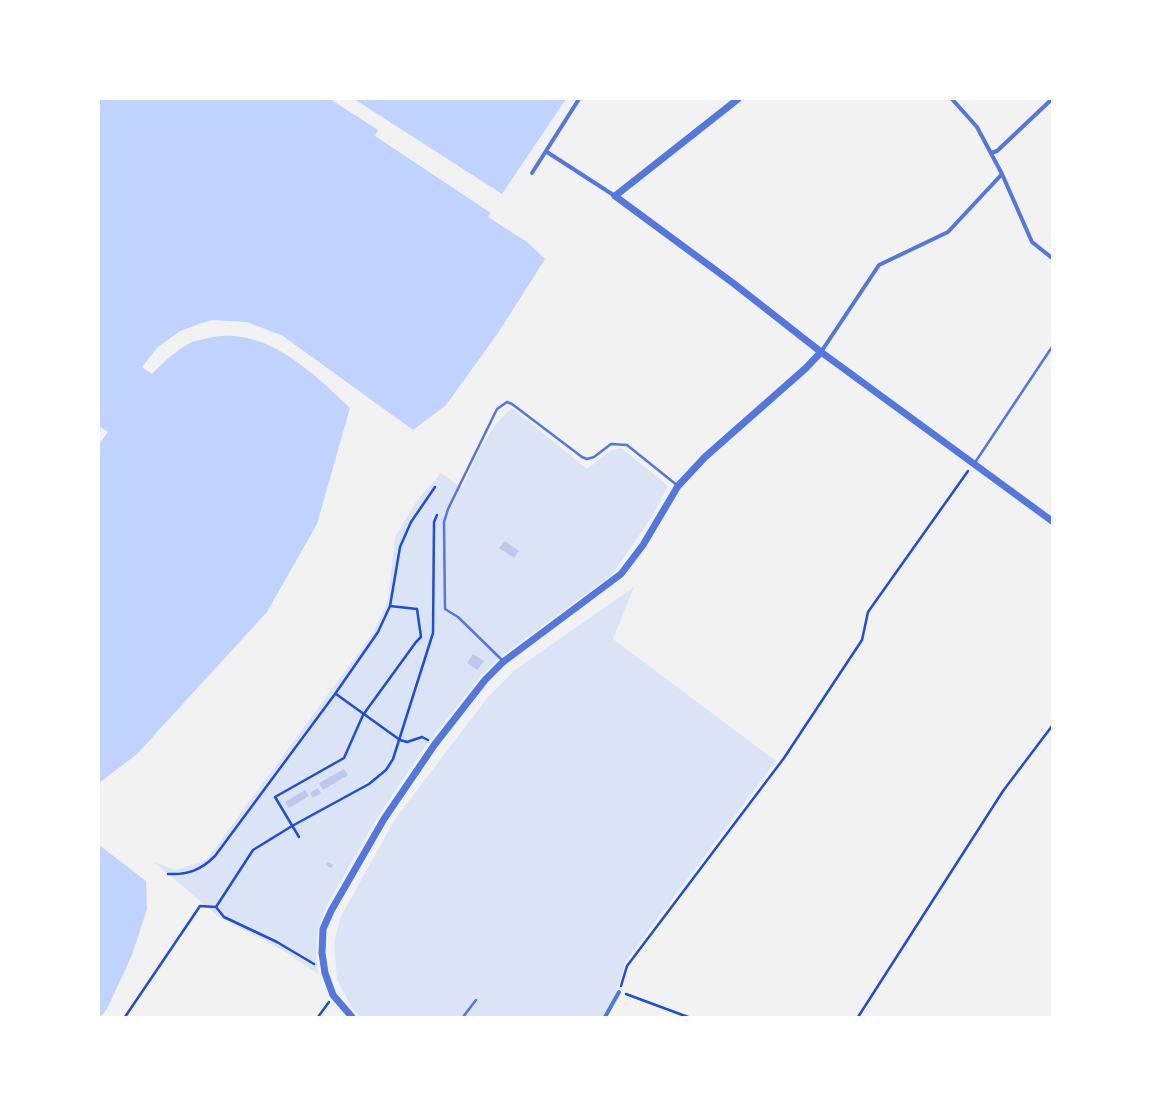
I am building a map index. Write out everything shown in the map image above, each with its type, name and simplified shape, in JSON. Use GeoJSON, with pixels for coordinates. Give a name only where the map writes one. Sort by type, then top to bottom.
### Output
{"type":"FeatureCollection","features":[{"type":"Feature","properties":{"kind":"street"},"geometry":{"type":"LineString","coordinates":[[532,173],[547,152],[579,99]]}},
{"type":"Feature","properties":{"kind":"street"},"geometry":{"type":"LineString","coordinates":[[615,196],[738,99]]}},
{"type":"Feature","properties":{"kind":"street"},"geometry":{"type":"LineString","coordinates":[[952,99],[977,127],[1002,174],[1032,242],[1052,258]]}},
{"type":"Feature","properties":{"kind":"street"},"geometry":{"type":"LineString","coordinates":[[991,153],[997,151],[1052,99]]}},
{"type":"Feature","properties":{"kind":"street"},"geometry":{"type":"LineString","coordinates":[[547,152],[615,196],[733,283],[821,352],[1052,521]]}},
{"type":"Feature","properties":{"kind":"street"},"geometry":{"type":"LineString","coordinates":[[352,1017],[333,995],[325,973],[322,953],[323,929],[331,911],[384,819],[435,744],[485,680],[503,662],[621,574],[643,545],[678,486],[705,457],[806,368],[821,352],[880,265],[948,232],[1002,174]]}},
{"type":"Feature","properties":{"kind":"street"},"geometry":{"type":"LineString","coordinates":[[605,1017],[619,992]]}},
{"type":"Feature","properties":{"kind":"lane"},"geometry":{"type":"LineString","coordinates":[[973,464],[1052,348]]}},
{"type":"Feature","properties":{"kind":"lane"},"geometry":{"type":"LineString","coordinates":[[503,662],[458,617],[445,609],[444,522],[448,509],[497,409],[507,402],[512,404],[582,457],[587,459],[594,457],[611,444],[627,445],[678,486]]}},
{"type":"Feature","properties":{"kind":"lane"},"geometry":{"type":"LineString","coordinates":[[462,1017],[476,1000]]}},
{"type":"Feature","properties":{"kind":"path"},"geometry":{"type":"LineString","coordinates":[[688,1017],[619,992],[627,966],[784,758],[862,640],[868,612],[973,464]]}},
{"type":"Feature","properties":{"kind":"path"},"geometry":{"type":"LineString","coordinates":[[168,874],[181,874],[204,867],[215,856],[335,694],[378,632],[390,606],[400,547],[411,522],[435,487]]}},
{"type":"Feature","properties":{"kind":"path"},"geometry":{"type":"LineString","coordinates":[[216,907],[253,850],[292,826],[370,784],[386,770],[393,759],[433,633],[434,522],[439,512],[448,509]]}},
{"type":"Feature","properties":{"kind":"path"},"geometry":{"type":"LineString","coordinates":[[298,836],[275,797],[344,758],[363,715],[421,637],[417,609],[390,606]]}},
{"type":"Feature","properties":{"kind":"path"},"geometry":{"type":"LineString","coordinates":[[335,694],[400,740],[407,742],[422,736],[435,744]]}},
{"type":"Feature","properties":{"kind":"path"},"geometry":{"type":"LineString","coordinates":[[858,1017],[1003,791],[1052,726]]}},
{"type":"Feature","properties":{"kind":"path"},"geometry":{"type":"LineString","coordinates":[[125,1017],[200,906],[216,907],[224,917],[292,950],[325,973]]}},
{"type":"Feature","properties":{"kind":"path"},"geometry":{"type":"LineString","coordinates":[[318,1017],[333,995]]}},
{"type":"Feature","properties":{"kind":"shaded area"},"geometry":{"type":"Polygon","coordinates":[[[512,408],[587,469],[612,450],[622,448],[668,486],[653,515],[612,575],[499,658],[480,677],[426,746],[379,815],[326,907],[318,930],[316,955],[318,974],[284,951],[219,917],[154,862],[176,870],[206,860],[373,633],[388,600],[395,537],[416,502],[441,473],[462,488],[488,435],[512,408]]]}},
{"type":"Feature","properties":{"kind":"shaded area"},"geometry":{"type":"Polygon","coordinates":[[[634,587],[613,639],[776,761],[626,961],[617,992],[602,1017],[360,1017],[352,1008],[337,980],[334,943],[340,918],[395,819],[488,697],[515,670],[634,587]]]}},
{"type":"Feature","properties":{"kind":"water"},"geometry":{"type":"Polygon","coordinates":[[[99,99],[330,99],[378,130],[375,136],[491,213],[488,217],[527,242],[545,259],[498,333],[446,405],[413,430],[283,336],[247,322],[211,320],[180,331],[158,347],[142,367],[152,374],[175,353],[192,342],[208,338],[229,336],[249,338],[268,345],[286,355],[320,380],[350,408],[317,524],[267,612],[137,754],[99,783],[99,99]]]}},
{"type":"Feature","properties":{"kind":"water"},"geometry":{"type":"Polygon","coordinates":[[[354,99],[566,99],[502,194],[354,99]]]}},
{"type":"Feature","properties":{"kind":"water"},"geometry":{"type":"Polygon","coordinates":[[[99,845],[146,881],[147,909],[132,955],[107,1009],[100,1017],[99,845]]]}},
{"type":"Feature","properties":{"kind":"pier"},"geometry":{"type":"Polygon","coordinates":[[[99,426],[108,432],[99,444],[99,426]]]}},
{"type":"Feature","properties":{"kind":"building"},"geometry":{"type":"Polygon","coordinates":[[[505,541],[519,551],[514,558],[499,548],[505,541]]]}},
{"type":"Feature","properties":{"kind":"building"},"geometry":{"type":"Polygon","coordinates":[[[473,654],[484,661],[477,670],[467,663],[473,654]]]}},
{"type":"Feature","properties":{"kind":"building"},"geometry":{"type":"Polygon","coordinates":[[[344,769],[348,775],[323,790],[319,783],[344,769]]]}},
{"type":"Feature","properties":{"kind":"building"},"geometry":{"type":"Polygon","coordinates":[[[317,788],[321,793],[313,798],[310,793],[317,788]]]}},
{"type":"Feature","properties":{"kind":"building"},"geometry":{"type":"Polygon","coordinates":[[[305,790],[309,796],[289,808],[285,802],[305,790]]]}},
{"type":"Feature","properties":{"kind":"building"},"geometry":{"type":"Polygon","coordinates":[[[328,862],[333,865],[331,868],[326,865],[328,862]]]}}]}
